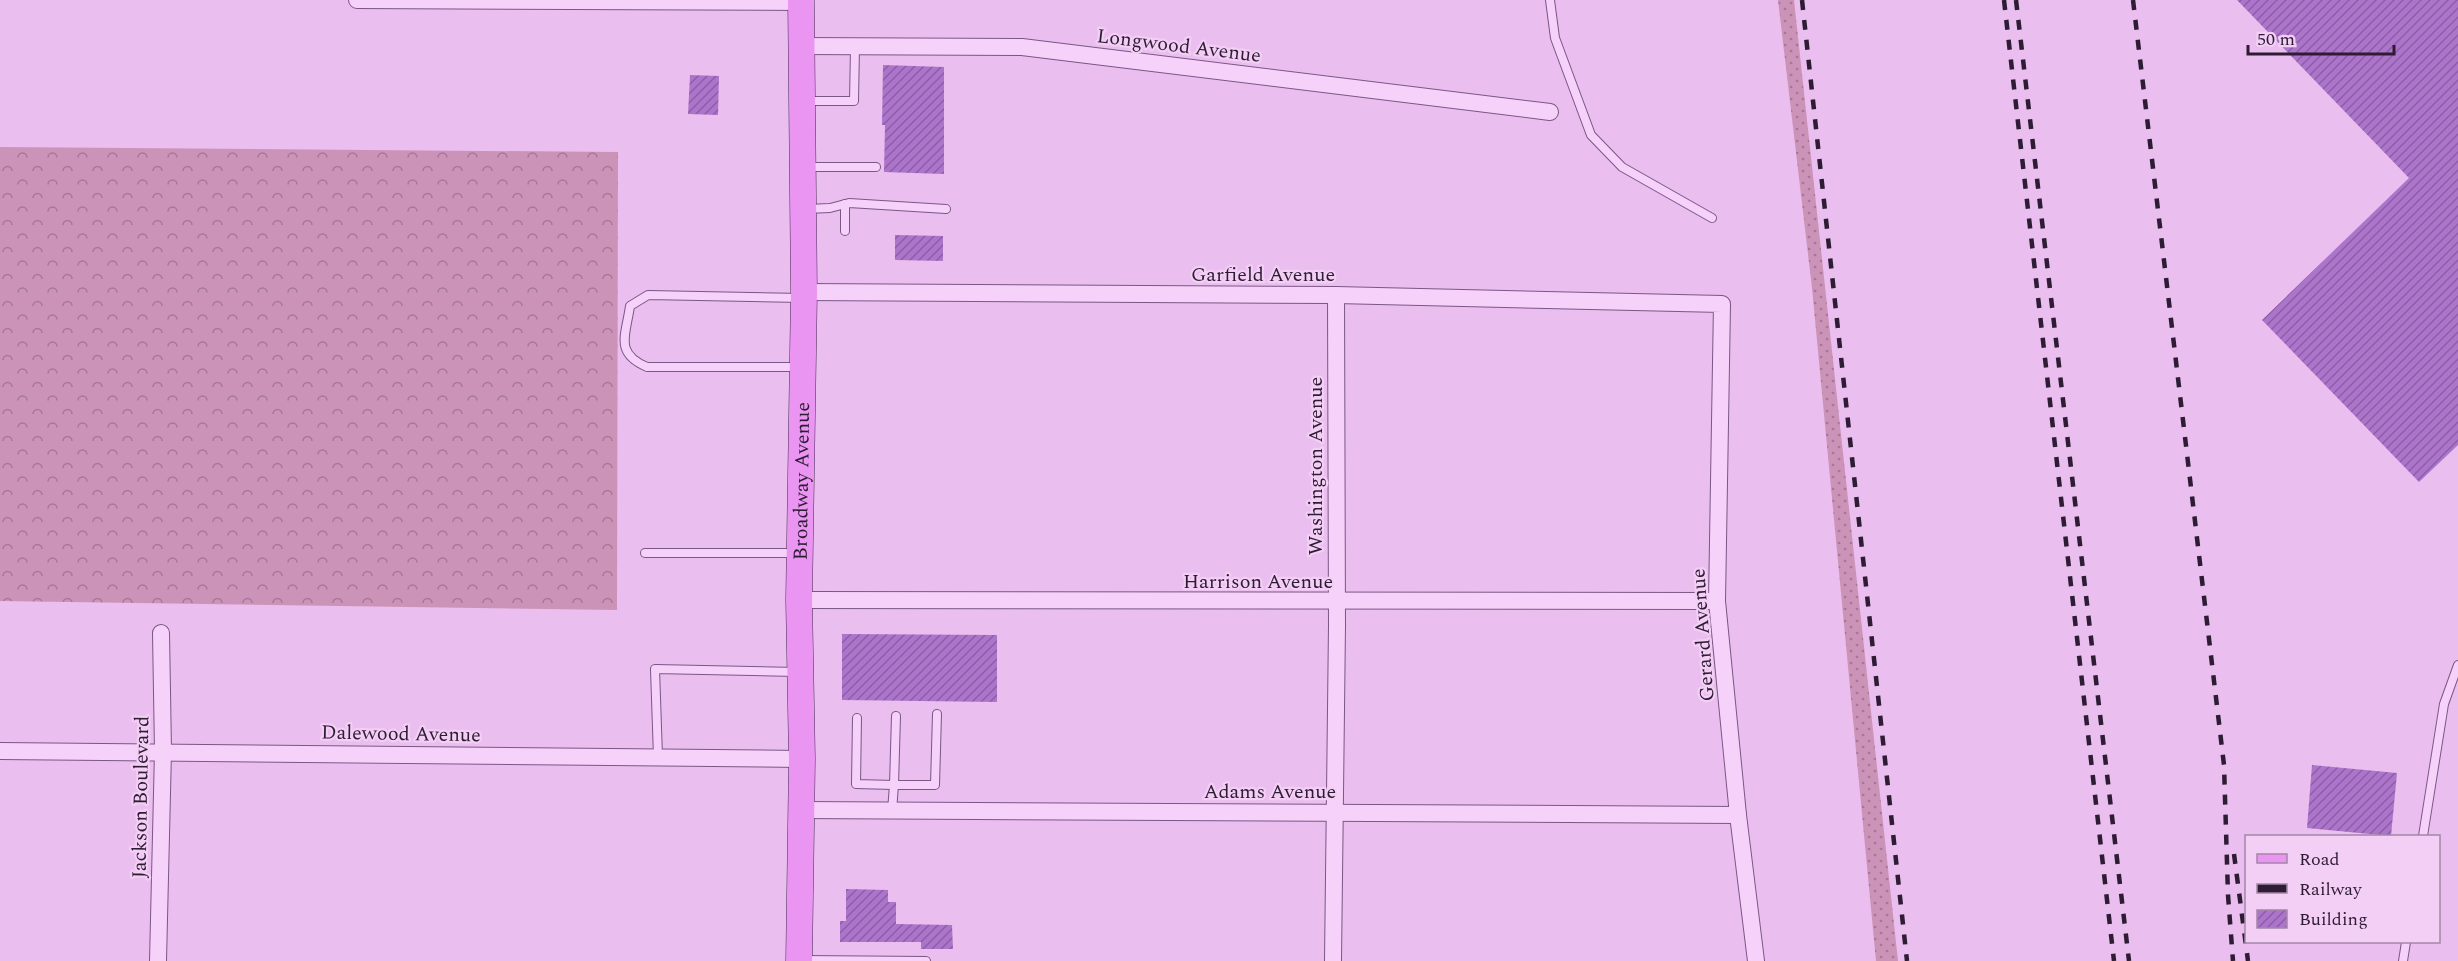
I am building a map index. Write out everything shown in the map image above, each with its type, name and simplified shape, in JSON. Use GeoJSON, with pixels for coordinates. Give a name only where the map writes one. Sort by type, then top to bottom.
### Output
{"type":"FeatureCollection","features":[{"type":"Feature","properties":{"kind":"main road","name":"Broadway Avenue"},"geometry":{"type":"LineString","coordinates":[[799,960],[802,759],[799,600],[804,295],[801,1]]}},
{"type":"Feature","properties":{"kind":"street"},"geometry":{"type":"LineString","coordinates":[[357,0],[801,1]]}},
{"type":"Feature","properties":{"kind":"street","name":"Longwood Avenue"},"geometry":{"type":"LineString","coordinates":[[801,46],[1022,47],[1550,112]]}},
{"type":"Feature","properties":{"kind":"street","name":"Garfield Avenue"},"geometry":{"type":"LineString","coordinates":[[804,295],[1336,295],[1722,304]]}},
{"type":"Feature","properties":{"kind":"street","name":"Washington Avenue"},"geometry":{"type":"LineString","coordinates":[[1333,961],[1336,295]]}},
{"type":"Feature","properties":{"kind":"street","name":"Gerard Avenue"},"geometry":{"type":"LineString","coordinates":[[1722,304],[1717,601],[1738,815],[1756,961]]}},
{"type":"Feature","properties":{"kind":"street","name":"Harrison Avenue"},"geometry":{"type":"LineString","coordinates":[[799,600],[1717,601]]}},
{"type":"Feature","properties":{"kind":"street","name":"Jackson Boulevard"},"geometry":{"type":"LineString","coordinates":[[158,961],[163,751],[161,633]]}},
{"type":"Feature","properties":{"kind":"street","name":"Dalewood Avenue"},"geometry":{"type":"LineString","coordinates":[[0,751],[802,759]]}},
{"type":"Feature","properties":{"kind":"street","name":"Adams Avenue"},"geometry":{"type":"LineString","coordinates":[[801,810],[1738,815]]}},
{"type":"Feature","properties":{"kind":"lane"},"geometry":{"type":"LineString","coordinates":[[1550,0],[1556,38],[1591,135],[1622,166],[1712,218]]}},
{"type":"Feature","properties":{"kind":"lane"},"geometry":{"type":"LineString","coordinates":[[802,101],[854,101],[855,47]]}},
{"type":"Feature","properties":{"kind":"lane"},"geometry":{"type":"LineString","coordinates":[[802,166],[876,167]]}},
{"type":"Feature","properties":{"kind":"lane"},"geometry":{"type":"LineString","coordinates":[[844,204],[844,231]]}},
{"type":"Feature","properties":{"kind":"lane"},"geometry":{"type":"LineString","coordinates":[[803,209],[830,208],[844,204],[946,209]]}},
{"type":"Feature","properties":{"kind":"lane"},"geometry":{"type":"LineString","coordinates":[[803,367],[647,367],[632,360],[624,347],[630,306],[648,295],[804,295]]}},
{"type":"Feature","properties":{"kind":"lane"},"geometry":{"type":"LineString","coordinates":[[645,553],[800,552]]}},
{"type":"Feature","properties":{"kind":"lane"},"geometry":{"type":"LineString","coordinates":[[2423,835],[2444,704],[2458,665]]}},
{"type":"Feature","properties":{"kind":"lane"},"geometry":{"type":"LineString","coordinates":[[658,758],[655,669],[800,672]]}},
{"type":"Feature","properties":{"kind":"lane"},"geometry":{"type":"LineString","coordinates":[[857,718],[856,784],[935,785],[937,714]]}},
{"type":"Feature","properties":{"kind":"lane"},"geometry":{"type":"LineString","coordinates":[[892,811],[896,716]]}},
{"type":"Feature","properties":{"kind":"lane"},"geometry":{"type":"LineString","coordinates":[[2403,961],[2406,943]]}},
{"type":"Feature","properties":{"kind":"lane"},"geometry":{"type":"LineString","coordinates":[[799,960],[926,961]]}},
{"type":"Feature","properties":{"kind":"green space"},"geometry":{"type":"Polygon","coordinates":[[[1778,0],[1794,0],[1898,961],[1876,961],[1812,288],[1778,0]]]}},
{"type":"Feature","properties":{"kind":"green space"},"geometry":{"type":"Polygon","coordinates":[[[0,147],[618,152],[617,610],[0,601],[0,147]]]}},
{"type":"Feature","properties":{"kind":"building"},"geometry":{"type":"Polygon","coordinates":[[[2237,0],[2458,0],[2458,445],[2419,482],[2262,320],[2409,178],[2237,0]]]}},
{"type":"Feature","properties":{"kind":"building"},"geometry":{"type":"Polygon","coordinates":[[[883,65],[944,67],[944,174],[884,172],[883,65]]]}},
{"type":"Feature","properties":{"kind":"building"},"geometry":{"type":"Polygon","coordinates":[[[690,75],[719,76],[718,115],[688,114],[690,75]]]}},
{"type":"Feature","properties":{"kind":"building"},"geometry":{"type":"Polygon","coordinates":[[[895,235],[943,236],[943,261],[895,260],[895,235]]]}},
{"type":"Feature","properties":{"kind":"building"},"geometry":{"type":"Polygon","coordinates":[[[842,634],[997,635],[997,702],[842,700],[842,634]]]}},
{"type":"Feature","properties":{"kind":"building"},"geometry":{"type":"Polygon","coordinates":[[[2312,765],[2397,773],[2391,835],[2307,828],[2312,765]]]}},
{"type":"Feature","properties":{"kind":"building"},"geometry":{"type":"Polygon","coordinates":[[[846,889],[888,890],[888,902],[896,902],[896,924],[952,925],[953,949],[921,949],[921,942],[840,942],[840,921],[846,921],[846,889]]]}},
{"type":"Feature","properties":{"kind":"railway"},"geometry":{"type":"LineString","coordinates":[[1802,0],[1907,961]]}},
{"type":"Feature","properties":{"kind":"railway"},"geometry":{"type":"LineString","coordinates":[[2004,0],[2114,961]]}},
{"type":"Feature","properties":{"kind":"railway"},"geometry":{"type":"LineString","coordinates":[[2016,0],[2129,961]]}},
{"type":"Feature","properties":{"kind":"railway"},"geometry":{"type":"LineString","coordinates":[[2133,0],[2224,765],[2228,895],[2233,961]]}},
{"type":"Feature","properties":{"kind":"railway"},"geometry":{"type":"LineString","coordinates":[[2234,854],[2245,938]]}},
{"type":"Feature","properties":{"kind":"railway"},"geometry":{"type":"LineString","coordinates":[[2246,943],[2248,961]]}}]}
